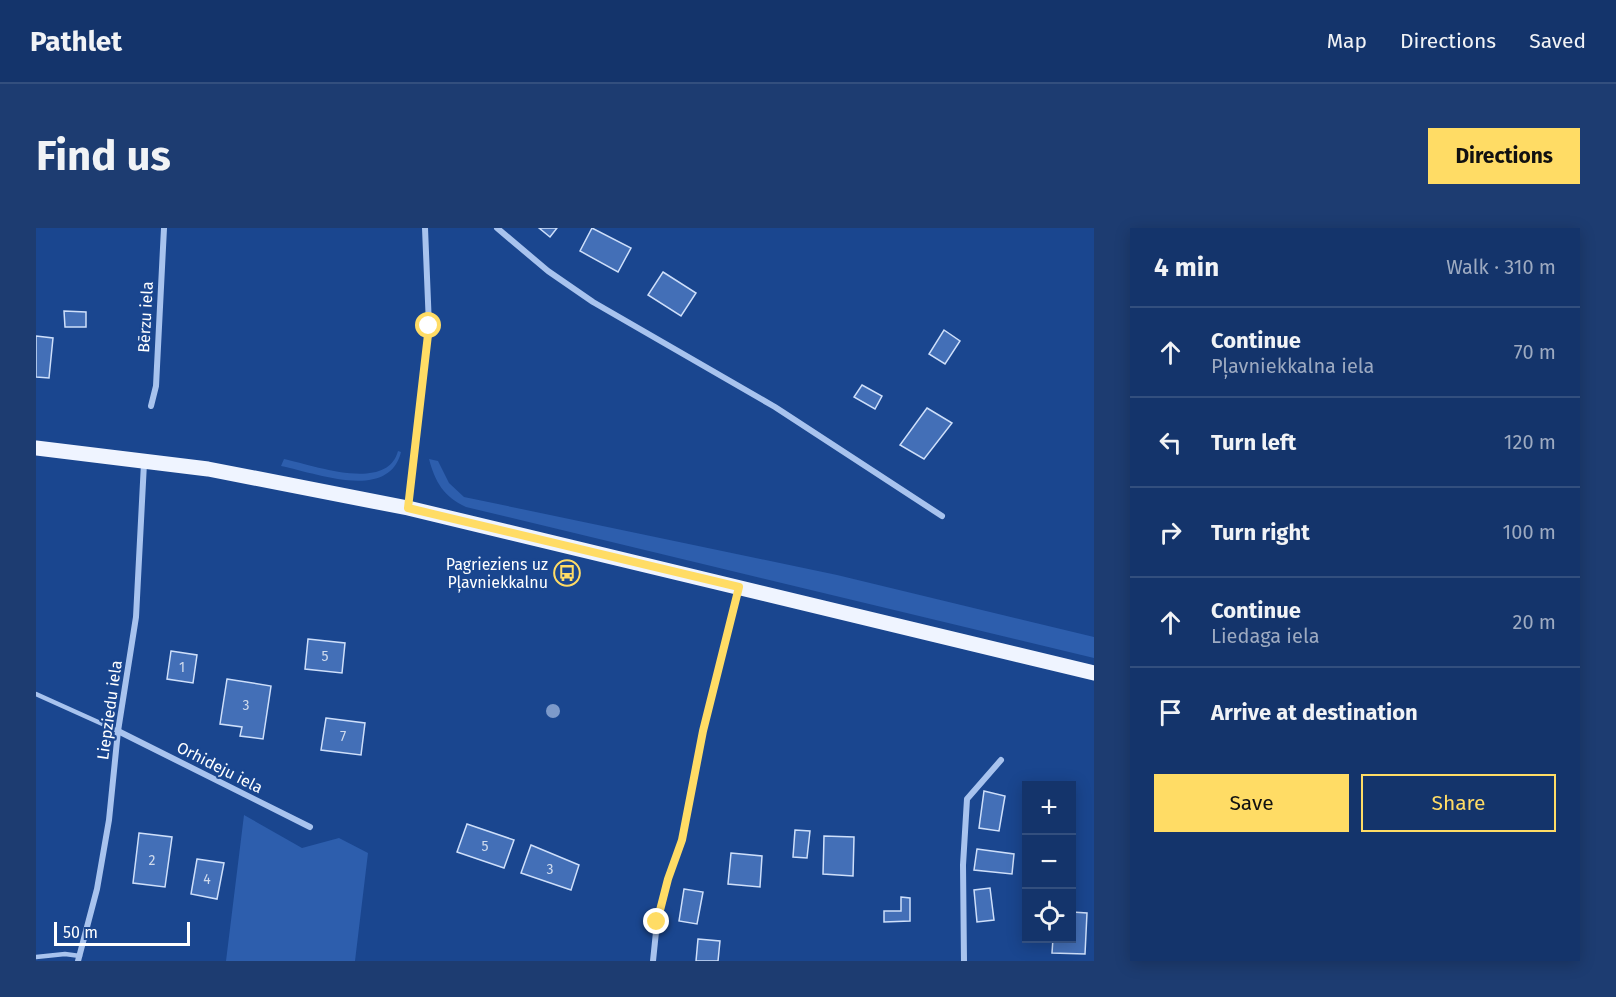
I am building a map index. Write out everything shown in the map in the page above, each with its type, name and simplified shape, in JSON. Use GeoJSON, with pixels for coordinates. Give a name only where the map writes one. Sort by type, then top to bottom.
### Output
{"type":"FeatureCollection","features":[{"type":"Feature","properties":{"kind":"main road"},"geometry":{"type":"LineString","coordinates":[[36,447],[144,459],[274,480],[408,508],[1094,673]]}},
{"type":"Feature","properties":{"kind":"street","name":"Bērzu iela"},"geometry":{"type":"LineString","coordinates":[[151,406],[156,386],[164,228]]}},
{"type":"Feature","properties":{"kind":"street"},"geometry":{"type":"LineString","coordinates":[[408,508],[429,326],[425,228]]}},
{"type":"Feature","properties":{"kind":"street"},"geometry":{"type":"LineString","coordinates":[[496,228],[548,271],[593,302],[775,407],[942,516]]}},
{"type":"Feature","properties":{"kind":"street","name":"Liepziedu iela"},"geometry":{"type":"LineString","coordinates":[[79,958],[101,866],[118,731],[136,617],[144,459]]}},
{"type":"Feature","properties":{"kind":"street"},"geometry":{"type":"LineString","coordinates":[[653,961],[657,922],[682,840],[703,731],[739,587]]}},
{"type":"Feature","properties":{"kind":"street","name":"Orhideju iela"},"geometry":{"type":"LineString","coordinates":[[118,731],[310,827]]}},
{"type":"Feature","properties":{"kind":"street"},"geometry":{"type":"LineString","coordinates":[[964,961],[963,865],[967,799],[1001,760]]}},
{"type":"Feature","properties":{"kind":"lane"},"geometry":{"type":"LineString","coordinates":[[36,694],[118,731]]}},
{"type":"Feature","properties":{"kind":"lane"},"geometry":{"type":"LineString","coordinates":[[36,957],[65,954],[79,958]]}},
{"type":"Feature","properties":{"kind":"shaded area"},"geometry":{"type":"Polygon","coordinates":[[[398,451],[401,452],[394,467],[382,476],[367,480],[331,478],[281,466],[284,459],[330,470],[365,474],[380,471],[391,464],[398,451]]]}},
{"type":"Feature","properties":{"kind":"shaded area"},"geometry":{"type":"Polygon","coordinates":[[[429,459],[438,461],[449,483],[464,497],[837,575],[1094,637],[1094,658],[466,507],[452,499],[442,488],[434,475],[429,459]]]}},
{"type":"Feature","properties":{"kind":"shaded area"},"geometry":{"type":"Polygon","coordinates":[[[244,815],[302,848],[339,838],[368,853],[355,961],[226,961],[244,815]]]}},
{"type":"Feature","properties":{"kind":"building"},"geometry":{"type":"Polygon","coordinates":[[[539,228],[557,228],[550,237],[539,228]]]}},
{"type":"Feature","properties":{"kind":"building"},"geometry":{"type":"Polygon","coordinates":[[[592,228],[631,248],[618,272],[580,251],[592,228]]]}},
{"type":"Feature","properties":{"kind":"building"},"geometry":{"type":"Polygon","coordinates":[[[663,272],[696,293],[681,316],[648,295],[663,272]]]}},
{"type":"Feature","properties":{"kind":"building"},"geometry":{"type":"Polygon","coordinates":[[[64,311],[86,312],[86,327],[65,327],[64,311]]]}},
{"type":"Feature","properties":{"kind":"building"},"geometry":{"type":"Polygon","coordinates":[[[944,330],[960,341],[945,364],[929,354],[944,330]]]}},
{"type":"Feature","properties":{"kind":"building"},"geometry":{"type":"Polygon","coordinates":[[[36,336],[53,338],[49,378],[36,377],[36,336]]]}},
{"type":"Feature","properties":{"kind":"building"},"geometry":{"type":"Polygon","coordinates":[[[862,385],[882,396],[875,409],[854,397],[862,385]]]}},
{"type":"Feature","properties":{"kind":"building"},"geometry":{"type":"Polygon","coordinates":[[[927,408],[952,423],[924,459],[900,445],[927,408]]]}},
{"type":"Feature","properties":{"kind":"building"},"geometry":{"type":"Polygon","coordinates":[[[308,639],[345,643],[342,673],[305,669],[308,639]]]}},
{"type":"Feature","properties":{"kind":"building"},"geometry":{"type":"Polygon","coordinates":[[[171,651],[197,655],[193,683],[167,679],[171,651]]]}},
{"type":"Feature","properties":{"kind":"building"},"geometry":{"type":"Polygon","coordinates":[[[227,679],[271,686],[263,739],[240,736],[242,727],[220,724],[227,679]]]}},
{"type":"Feature","properties":{"kind":"building"},"geometry":{"type":"Polygon","coordinates":[[[326,718],[365,723],[361,755],[321,750],[326,718]]]}},
{"type":"Feature","properties":{"kind":"building"},"geometry":{"type":"Polygon","coordinates":[[[984,791],[1005,796],[999,831],[979,828],[984,791]]]}},
{"type":"Feature","properties":{"kind":"building"},"geometry":{"type":"Polygon","coordinates":[[[467,824],[514,840],[504,868],[457,852],[467,824]]]}},
{"type":"Feature","properties":{"kind":"building"},"geometry":{"type":"Polygon","coordinates":[[[795,830],[810,831],[807,858],[793,857],[795,830]]]}},
{"type":"Feature","properties":{"kind":"building"},"geometry":{"type":"Polygon","coordinates":[[[139,833],[172,837],[165,887],[133,883],[139,833]]]}},
{"type":"Feature","properties":{"kind":"building"},"geometry":{"type":"Polygon","coordinates":[[[824,836],[854,837],[853,876],[823,874],[824,836]]]}},
{"type":"Feature","properties":{"kind":"building"},"geometry":{"type":"Polygon","coordinates":[[[531,845],[579,865],[571,890],[521,873],[531,845]]]}},
{"type":"Feature","properties":{"kind":"building"},"geometry":{"type":"Polygon","coordinates":[[[977,849],[1014,854],[1012,874],[974,870],[977,849]]]}},
{"type":"Feature","properties":{"kind":"building"},"geometry":{"type":"Polygon","coordinates":[[[731,853],[762,856],[760,887],[728,884],[731,853]]]}},
{"type":"Feature","properties":{"kind":"building"},"geometry":{"type":"Polygon","coordinates":[[[197,859],[224,863],[217,899],[191,894],[197,859]]]}},
{"type":"Feature","properties":{"kind":"building"},"geometry":{"type":"Polygon","coordinates":[[[990,888],[994,920],[977,922],[974,890],[990,888]]]}},
{"type":"Feature","properties":{"kind":"building"},"geometry":{"type":"Polygon","coordinates":[[[684,889],[703,892],[697,924],[679,921],[684,889]]]}},
{"type":"Feature","properties":{"kind":"building"},"geometry":{"type":"Polygon","coordinates":[[[901,897],[910,898],[910,921],[884,922],[884,911],[901,911],[901,897]]]}},
{"type":"Feature","properties":{"kind":"building"},"geometry":{"type":"Polygon","coordinates":[[[1076,912],[1087,913],[1085,954],[1052,953],[1053,943],[1076,943],[1076,912]]]}},
{"type":"Feature","properties":{"kind":"building"},"geometry":{"type":"Polygon","coordinates":[[[698,939],[720,941],[718,961],[696,961],[698,939]]]}},
{"type":"Feature","properties":{"kind":"place","name":"Pagrieziens uz Pļavniekkalnu"},"geometry":{"type":"Point","coordinates":[567,573]}},
{"type":"Feature","properties":{"kind":"route"},"geometry":{"type":"LineString","coordinates":[[429,326],[417,449],[408,508],[739,587],[703,731],[682,840],[668,879],[657,922]]}}]}
